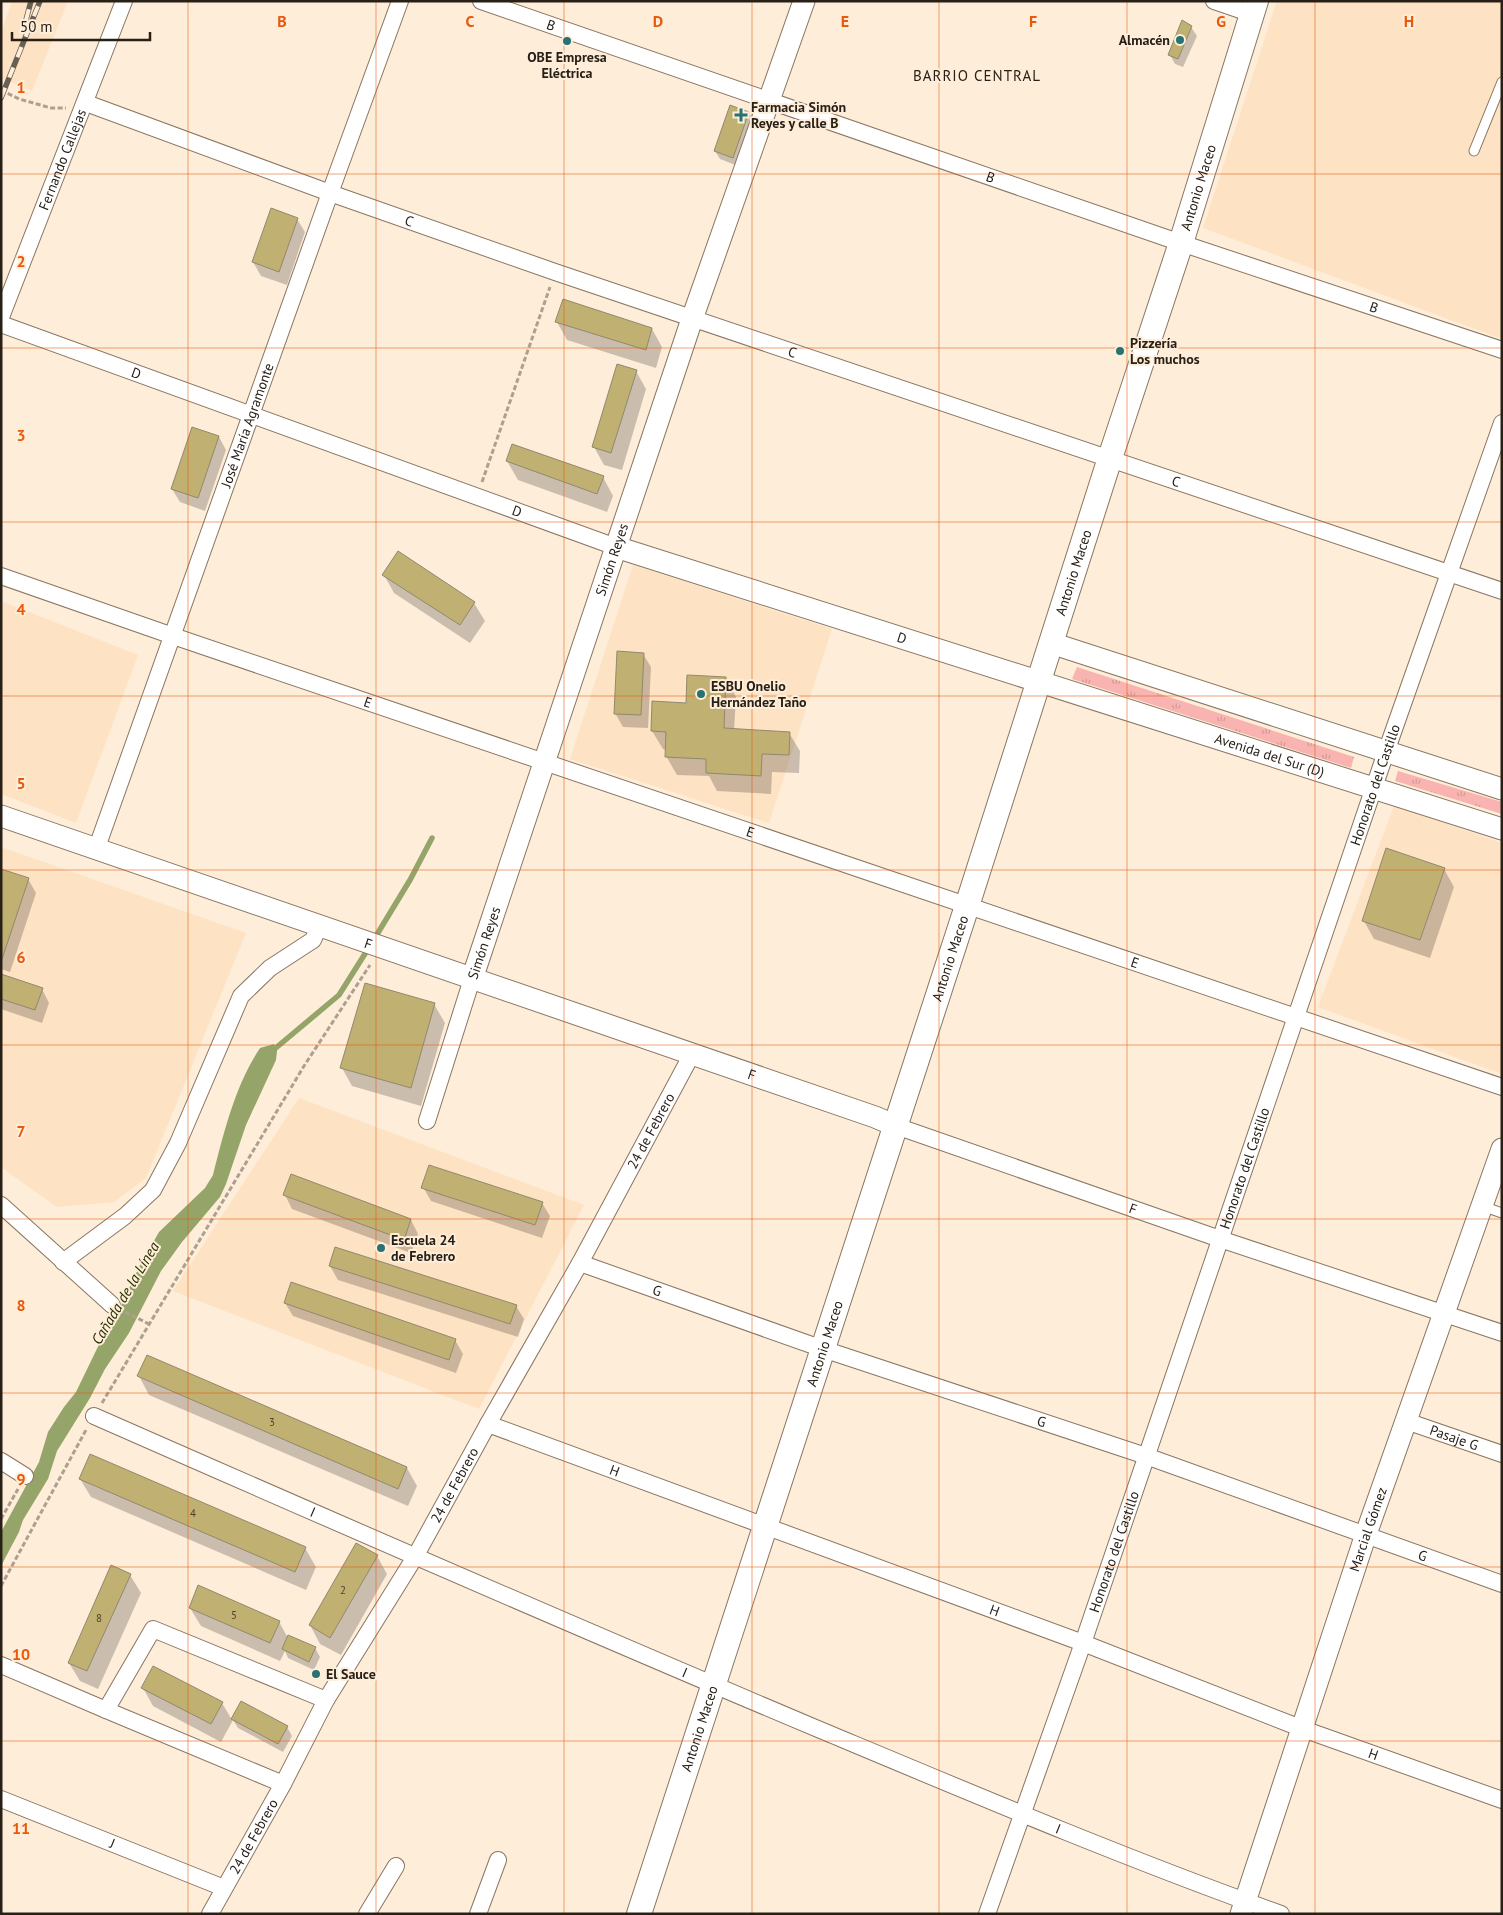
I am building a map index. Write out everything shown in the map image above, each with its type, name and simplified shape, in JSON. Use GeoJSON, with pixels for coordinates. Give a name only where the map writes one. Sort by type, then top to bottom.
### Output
{"type":"FeatureCollection","features":[{"type":"Feature","properties":{"kind":"main road","name":"Antonio Maceo"},"geometry":{"type":"LineString","coordinates":[[639,1914],[1181,243],[1254,7]]}},
{"type":"Feature","properties":{"kind":"street","name":"Fernando Callejas"},"geometry":{"type":"LineString","coordinates":[[1,317],[86,103],[124,1]]}},
{"type":"Feature","properties":{"kind":"street","name":"José María Agramonte"},"geometry":{"type":"LineString","coordinates":[[96,850],[400,1]]}},
{"type":"Feature","properties":{"kind":"street","name":"B"},"geometry":{"type":"LineString","coordinates":[[481,1],[1181,243],[1502,350]]}},
{"type":"Feature","properties":{"kind":"street","name":"Simón Reyes"},"geometry":{"type":"LineString","coordinates":[[427,1120],[472,979],[546,763],[692,319],[804,1]]}},
{"type":"Feature","properties":{"kind":"street"},"geometry":{"type":"LineString","coordinates":[[1214,1],[1254,7]]}},
{"type":"Feature","properties":{"kind":"street","name":"C"},"geometry":{"type":"LineString","coordinates":[[86,103],[330,193],[555,272],[1502,591]]}},
{"type":"Feature","properties":{"kind":"street","name":"D"},"geometry":{"type":"LineString","coordinates":[[1,324],[616,546],[1039,681]]}},
{"type":"Feature","properties":{"kind":"street","name":"Honorato del Castillo"},"geometry":{"type":"LineString","coordinates":[[987,1914],[1083,1643],[1386,752],[1502,423]]}},
{"type":"Feature","properties":{"kind":"street","name":"E"},"geometry":{"type":"LineString","coordinates":[[1,576],[172,636],[1502,1087]]}},
{"type":"Feature","properties":{"kind":"street"},"geometry":{"type":"LineString","coordinates":[[1051,643],[1502,789]]}},
{"type":"Feature","properties":{"kind":"street","name":"Avenida del Sur (D)"},"geometry":{"type":"LineString","coordinates":[[1039,681],[1502,829]]}},
{"type":"Feature","properties":{"kind":"street","name":"F"},"geometry":{"type":"LineString","coordinates":[[1,816],[327,929],[385,951],[875,1117],[1220,1239],[1502,1333]]}},
{"type":"Feature","properties":{"kind":"street"},"geometry":{"type":"LineString","coordinates":[[63,1262],[125,1216],[153,1190],[178,1143],[240,996],[270,968],[327,929]]}},
{"type":"Feature","properties":{"kind":"street","name":"24 de Febrero"},"geometry":{"type":"LineString","coordinates":[[210,1914],[284,1784],[326,1700],[415,1557],[580,1262],[692,1054]]}},
{"type":"Feature","properties":{"kind":"street","name":"Marcial Gómez"},"geometry":{"type":"LineString","coordinates":[[1243,1907],[1366,1534],[1502,1149]]}},
{"type":"Feature","properties":{"kind":"street"},"geometry":{"type":"LineString","coordinates":[[1,1205],[112,1305]]}},
{"type":"Feature","properties":{"kind":"street","name":"G"},"geometry":{"type":"LineString","coordinates":[[580,1262],[823,1349],[1146,1456],[1502,1584]]}},
{"type":"Feature","properties":{"kind":"street","name":"I"},"geometry":{"type":"LineString","coordinates":[[94,1416],[415,1557],[1022,1815],[1243,1907],[1280,1914]]}},
{"type":"Feature","properties":{"kind":"street","name":"Pasaje G"},"geometry":{"type":"LineString","coordinates":[[1406,1421],[1502,1454]]}},
{"type":"Feature","properties":{"kind":"street","name":"H"},"geometry":{"type":"LineString","coordinates":[[488,1424],[1083,1643],[1303,1729],[1502,1800]]}},
{"type":"Feature","properties":{"kind":"street"},"geometry":{"type":"LineString","coordinates":[[1,1461],[26,1476]]}},
{"type":"Feature","properties":{"kind":"street"},"geometry":{"type":"LineString","coordinates":[[106,1710],[153,1629],[326,1700]]}},
{"type":"Feature","properties":{"kind":"street"},"geometry":{"type":"LineString","coordinates":[[1,1665],[284,1784]]}},
{"type":"Feature","properties":{"kind":"street","name":"J"},"geometry":{"type":"LineString","coordinates":[[1,1798],[224,1888]]}},
{"type":"Feature","properties":{"kind":"street"},"geometry":{"type":"LineString","coordinates":[[478,1914],[498,1860]]}},
{"type":"Feature","properties":{"kind":"street"},"geometry":{"type":"LineString","coordinates":[[368,1914],[396,1866]]}},
{"type":"Feature","properties":{"kind":"lane"},"geometry":{"type":"LineString","coordinates":[[1474,151],[1502,82]]}},
{"type":"Feature","properties":{"kind":"lane"},"geometry":{"type":"LineString","coordinates":[[1482,1206],[1502,1213]]}},
{"type":"Feature","properties":{"kind":"path"},"geometry":{"type":"LineString","coordinates":[[1,90],[19,99],[51,108],[67,108],[86,103]]}},
{"type":"Feature","properties":{"kind":"path"},"geometry":{"type":"LineString","coordinates":[[477,496],[555,272]]}},
{"type":"Feature","properties":{"kind":"path"},"geometry":{"type":"LineString","coordinates":[[1,1586],[94,1416],[304,1066],[367,968],[385,951]]}},
{"type":"Feature","properties":{"kind":"path"},"geometry":{"type":"LineString","coordinates":[[112,1305],[149,1324]]}},
{"type":"Feature","properties":{"kind":"path"},"geometry":{"type":"LineString","coordinates":[[1,1519],[26,1476]]}},
{"type":"Feature","properties":{"kind":"shaded area"},"geometry":{"type":"Polygon","coordinates":[[[12,1],[68,1],[32,91],[1,78],[1,33],[12,1]]]}},
{"type":"Feature","properties":{"kind":"shaded area"},"geometry":{"type":"Polygon","coordinates":[[[1277,1],[1502,1],[1502,339],[1203,228],[1277,1]]]}},
{"type":"Feature","properties":{"kind":"shaded area","name":"ESBU Onelio Hernández Taño"},"geometry":{"type":"Polygon","coordinates":[[[633,565],[832,629],[769,823],[570,759],[633,565]]]}},
{"type":"Feature","properties":{"kind":"shaded area"},"geometry":{"type":"Polygon","coordinates":[[[1,601],[138,655],[76,823],[1,794],[1,601]]]}},
{"type":"Feature","properties":{"kind":"shaded area"},"geometry":{"type":"Polygon","coordinates":[[[1394,806],[1502,843],[1502,1074],[1318,1007],[1394,806]]]}},
{"type":"Feature","properties":{"kind":"shaded area"},"geometry":{"type":"Polygon","coordinates":[[[1,847],[246,933],[146,1178],[114,1202],[57,1207],[1,1167],[1,847]]]}},
{"type":"Feature","properties":{"kind":"shaded area"},"geometry":{"type":"Polygon","coordinates":[[[274,1044],[277,1051],[276,1060],[246,1125],[220,1197],[182,1242],[161,1271],[129,1333],[105,1369],[90,1398],[57,1451],[48,1479],[23,1520],[19,1532],[1,1566],[1,1532],[39,1462],[48,1432],[76,1392],[107,1328],[116,1316],[139,1267],[159,1232],[205,1188],[213,1175],[231,1110],[244,1078],[260,1048],[274,1044]]]}},
{"type":"Feature","properties":{"kind":"shaded area","name":"Escuela 24 de Febrero"},"geometry":{"type":"Polygon","coordinates":[[[299,1098],[584,1205],[479,1409],[173,1291],[299,1098]]]}},
{"type":"Feature","properties":{"kind":"green space"},"geometry":{"type":"Polygon","coordinates":[[[1077,667],[1354,757],[1351,768],[1072,679],[1077,667]]]}},
{"type":"Feature","properties":{"kind":"green space"},"geometry":{"type":"Polygon","coordinates":[[[1398,771],[1502,802],[1502,814],[1395,781],[1398,771]]]}},
{"type":"Feature","properties":{"kind":"building","name":"Almacén"},"geometry":{"type":"Polygon","coordinates":[[[1182,20],[1192,26],[1178,59],[1168,55],[1182,20]]]}},
{"type":"Feature","properties":{"kind":"building"},"geometry":{"type":"Polygon","coordinates":[[[730,105],[749,112],[733,158],[714,151],[730,105]]]}},
{"type":"Feature","properties":{"kind":"building"},"geometry":{"type":"Polygon","coordinates":[[[271,208],[298,218],[279,272],[252,262],[271,208]]]}},
{"type":"Feature","properties":{"kind":"building"},"geometry":{"type":"Polygon","coordinates":[[[563,299],[652,328],[646,350],[555,322],[563,299]]]}},
{"type":"Feature","properties":{"kind":"building"},"geometry":{"type":"Polygon","coordinates":[[[617,364],[637,370],[611,453],[592,447],[617,364]]]}},
{"type":"Feature","properties":{"kind":"building"},"geometry":{"type":"Polygon","coordinates":[[[192,427],[219,436],[198,498],[171,489],[192,427]]]}},
{"type":"Feature","properties":{"kind":"building"},"geometry":{"type":"Polygon","coordinates":[[[512,444],[604,476],[597,494],[506,461],[512,444]]]}},
{"type":"Feature","properties":{"kind":"building"},"geometry":{"type":"Polygon","coordinates":[[[398,551],[475,602],[460,625],[382,575],[398,551]]]}},
{"type":"Feature","properties":{"kind":"building"},"geometry":{"type":"Polygon","coordinates":[[[617,651],[644,653],[641,715],[614,714],[617,651]]]}},
{"type":"Feature","properties":{"kind":"building"},"geometry":{"type":"Polygon","coordinates":[[[687,675],[726,677],[724,728],[790,732],[789,755],[762,754],[761,776],[706,773],[706,759],[665,757],[666,732],[651,731],[652,701],[686,703],[687,675]]]}},
{"type":"Feature","properties":{"kind":"building"},"geometry":{"type":"Polygon","coordinates":[[[1386,848],[1445,868],[1420,940],[1362,921],[1386,848]]]}},
{"type":"Feature","properties":{"kind":"building"},"geometry":{"type":"Polygon","coordinates":[[[1,869],[29,878],[2,959],[1,958],[1,869]]]}},
{"type":"Feature","properties":{"kind":"building"},"geometry":{"type":"Polygon","coordinates":[[[1,974],[43,988],[35,1010],[1,999],[1,974]]]}},
{"type":"Feature","properties":{"kind":"building"},"geometry":{"type":"Polygon","coordinates":[[[365,983],[435,1003],[411,1088],[340,1068],[365,983]]]}},
{"type":"Feature","properties":{"kind":"building"},"geometry":{"type":"Polygon","coordinates":[[[429,1165],[543,1202],[535,1225],[421,1188],[429,1165]]]}},
{"type":"Feature","properties":{"kind":"building"},"geometry":{"type":"Polygon","coordinates":[[[291,1174],[411,1219],[404,1240],[283,1195],[291,1174]]]}},
{"type":"Feature","properties":{"kind":"building"},"geometry":{"type":"Polygon","coordinates":[[[335,1247],[517,1305],[510,1324],[329,1266],[335,1247]]]}},
{"type":"Feature","properties":{"kind":"building"},"geometry":{"type":"Polygon","coordinates":[[[291,1282],[456,1339],[449,1360],[284,1303],[291,1282]]]}},
{"type":"Feature","properties":{"kind":"building"},"geometry":{"type":"Polygon","coordinates":[[[147,1355],[407,1467],[398,1489],[137,1376],[147,1355]]]}},
{"type":"Feature","properties":{"kind":"building"},"geometry":{"type":"Polygon","coordinates":[[[90,1454],[306,1547],[295,1572],[79,1479],[90,1454]]]}},
{"type":"Feature","properties":{"kind":"building"},"geometry":{"type":"Polygon","coordinates":[[[356,1543],[378,1555],[330,1638],[309,1625],[356,1543]]]}},
{"type":"Feature","properties":{"kind":"building"},"geometry":{"type":"Polygon","coordinates":[[[111,1565],[131,1574],[87,1671],[68,1663],[111,1565]]]}},
{"type":"Feature","properties":{"kind":"building"},"geometry":{"type":"Polygon","coordinates":[[[198,1585],[280,1621],[270,1643],[189,1608],[198,1585]]]}},
{"type":"Feature","properties":{"kind":"building"},"geometry":{"type":"Polygon","coordinates":[[[288,1635],[316,1647],[309,1662],[282,1649],[288,1635]]]}},
{"type":"Feature","properties":{"kind":"building"},"geometry":{"type":"Polygon","coordinates":[[[153,1666],[223,1702],[211,1724],[141,1688],[153,1666]]]}},
{"type":"Feature","properties":{"kind":"building"},"geometry":{"type":"Polygon","coordinates":[[[241,1701],[288,1726],[278,1744],[231,1719],[241,1701]]]}},
{"type":"Feature","properties":{"kind":"waterway"},"geometry":{"type":"LineString","coordinates":[[373,941],[410,880],[432,838]]}},
{"type":"Feature","properties":{"kind":"waterway"},"geometry":{"type":"LineString","coordinates":[[271,1052],[339,995],[368,949]]}},
{"type":"Feature","properties":{"kind":"railway"},"geometry":{"type":"LineString","coordinates":[[26,20],[31,1]]}},
{"type":"Feature","properties":{"kind":"railway"},"geometry":{"type":"LineString","coordinates":[[1,98],[40,1]]}},
{"type":"Feature","properties":{"kind":"place","name":"Almacén"},"geometry":{"type":"Point","coordinates":[1180,40]}},
{"type":"Feature","properties":{"kind":"place","name":"OBE Empresa Eléctrica"},"geometry":{"type":"Point","coordinates":[567,41]}},
{"type":"Feature","properties":{"kind":"place","name":"Farmacia Simón Reyes y calle B"},"geometry":{"type":"Point","coordinates":[741,115]}},
{"type":"Feature","properties":{"kind":"place","name":"Pizzería Los muchos"},"geometry":{"type":"Point","coordinates":[1120,351]}},
{"type":"Feature","properties":{"kind":"place","name":"ESBU Onelio Hernández Taño"},"geometry":{"type":"Point","coordinates":[701,694]}},
{"type":"Feature","properties":{"kind":"place","name":"Escuela 24 de Febrero"},"geometry":{"type":"Point","coordinates":[381,1248]}},
{"type":"Feature","properties":{"kind":"place","name":"El Sauce"},"geometry":{"type":"Point","coordinates":[316,1674]}},
{"type":"Feature","properties":{"kind":"district","name":"BARRIO CENTRAL"},"geometry":{"type":"Point","coordinates":[977,75]}},
{"type":"Feature","properties":{"kind":"water label","name":"Cañada de la Línea"},"geometry":{"type":"Point","coordinates":[125,1293]}}]}
